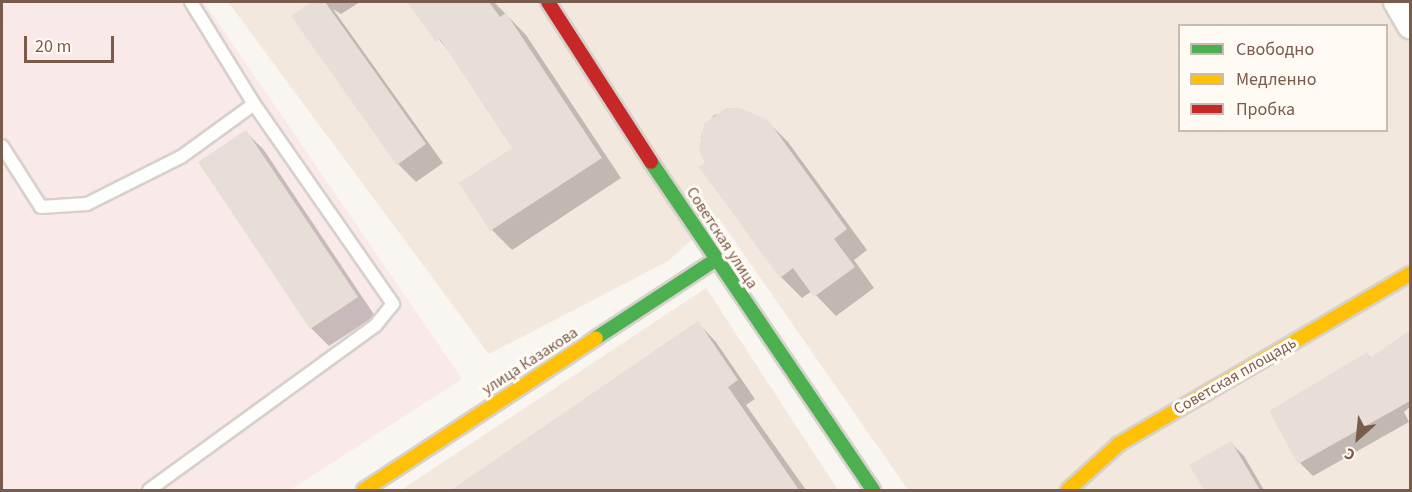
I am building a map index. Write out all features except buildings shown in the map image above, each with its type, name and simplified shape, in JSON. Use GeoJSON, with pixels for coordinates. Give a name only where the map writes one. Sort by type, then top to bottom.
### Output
{"type":"FeatureCollection","features":[{"type":"Feature","properties":{"kind":"main road","name":"Советская улица"},"geometry":{"type":"LineString","coordinates":[[548,2],[715,260],[873,490]]}},
{"type":"Feature","properties":{"kind":"main road","name":"улица Казакова"},"geometry":{"type":"LineString","coordinates":[[364,490],[715,260]]}},
{"type":"Feature","properties":{"kind":"main road","name":"Советская площадь"},"geometry":{"type":"LineString","coordinates":[[1068,490],[1119,444],[1410,274]]}},
{"type":"Feature","properties":{"kind":"street"},"geometry":{"type":"LineString","coordinates":[[1396,2],[1410,26]]}},
{"type":"Feature","properties":{"kind":"lane"},"geometry":{"type":"LineString","coordinates":[[149,490],[375,326],[393,304],[254,104],[191,2]]}},
{"type":"Feature","properties":{"kind":"lane"},"geometry":{"type":"LineString","coordinates":[[2,146],[41,207],[87,204],[180,157],[254,104]]}},
{"type":"Feature","properties":{"kind":"shaded area"},"geometry":{"type":"Polygon","coordinates":[[[2,2],[204,2],[462,379],[290,490],[2,490],[2,2]]]}},
{"type":"Feature","properties":{"kind":"shaded area"},"geometry":{"type":"Polygon","coordinates":[[[228,2],[1410,2],[1410,490],[908,490],[718,217],[668,261],[489,354],[228,2]]]}},
{"type":"Feature","properties":{"kind":"shaded area"},"geometry":{"type":"Polygon","coordinates":[[[706,288],[838,490],[401,490],[706,288]]]}},
{"type":"Feature","properties":{"kind":"traffic: fast"},"geometry":{"type":"LineString","coordinates":[[651,162],[873,490]]}},
{"type":"Feature","properties":{"kind":"traffic: fast"},"geometry":{"type":"LineString","coordinates":[[596,338],[715,260]]}},
{"type":"Feature","properties":{"kind":"traffic: slow"},"geometry":{"type":"LineString","coordinates":[[1068,490],[1119,444],[1410,274]]}},
{"type":"Feature","properties":{"kind":"traffic: slow"},"geometry":{"type":"LineString","coordinates":[[364,490],[596,338]]}},
{"type":"Feature","properties":{"kind":"traffic: jam"},"geometry":{"type":"LineString","coordinates":[[548,2],[651,162]]}}]}
